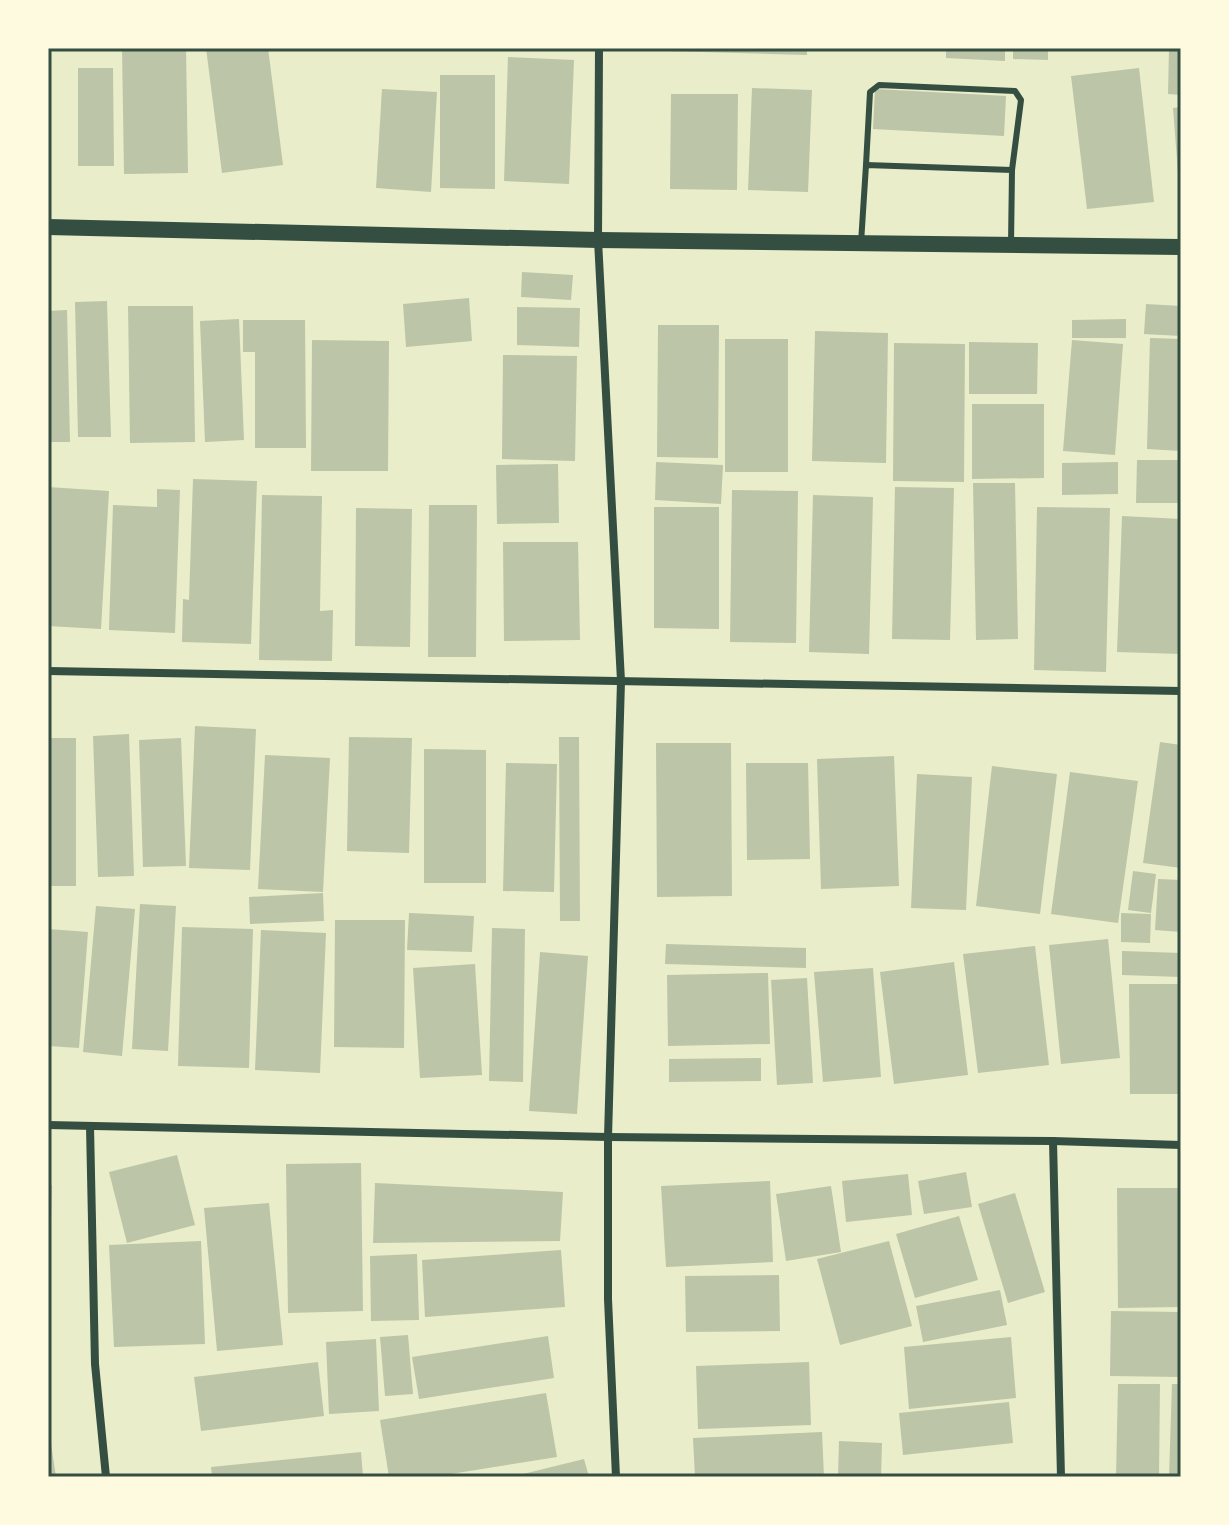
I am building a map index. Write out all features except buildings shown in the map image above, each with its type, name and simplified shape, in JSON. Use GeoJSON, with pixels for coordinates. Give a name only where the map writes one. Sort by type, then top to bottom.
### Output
{"type":"FeatureCollection","features":[{"type":"Feature","properties":{"kind":"main road"},"geometry":{"type":"LineString","coordinates":[[48,227],[598,240],[1181,247]]}},
{"type":"Feature","properties":{"kind":"street"},"geometry":{"type":"LineString","coordinates":[[599,48],[598,240],[621,681],[608,1137],[608,1299],[616,1477]]}},
{"type":"Feature","properties":{"kind":"street"},"geometry":{"type":"LineString","coordinates":[[48,671],[1181,691]]}},
{"type":"Feature","properties":{"kind":"street"},"geometry":{"type":"LineString","coordinates":[[48,1125],[1181,1145]]}},
{"type":"Feature","properties":{"kind":"street"},"geometry":{"type":"LineString","coordinates":[[90,1126],[95,1364],[106,1477]]}},
{"type":"Feature","properties":{"kind":"street"},"geometry":{"type":"LineString","coordinates":[[1053,1141],[1061,1477]]}},
{"type":"Feature","properties":{"kind":"lane"},"geometry":{"type":"LineString","coordinates":[[861,243],[870,92],[879,85],[1015,91],[1021,100],[1012,170],[1011,245]]}},
{"type":"Feature","properties":{"kind":"lane"},"geometry":{"type":"LineString","coordinates":[[866,165],[1012,170]]}}]}
